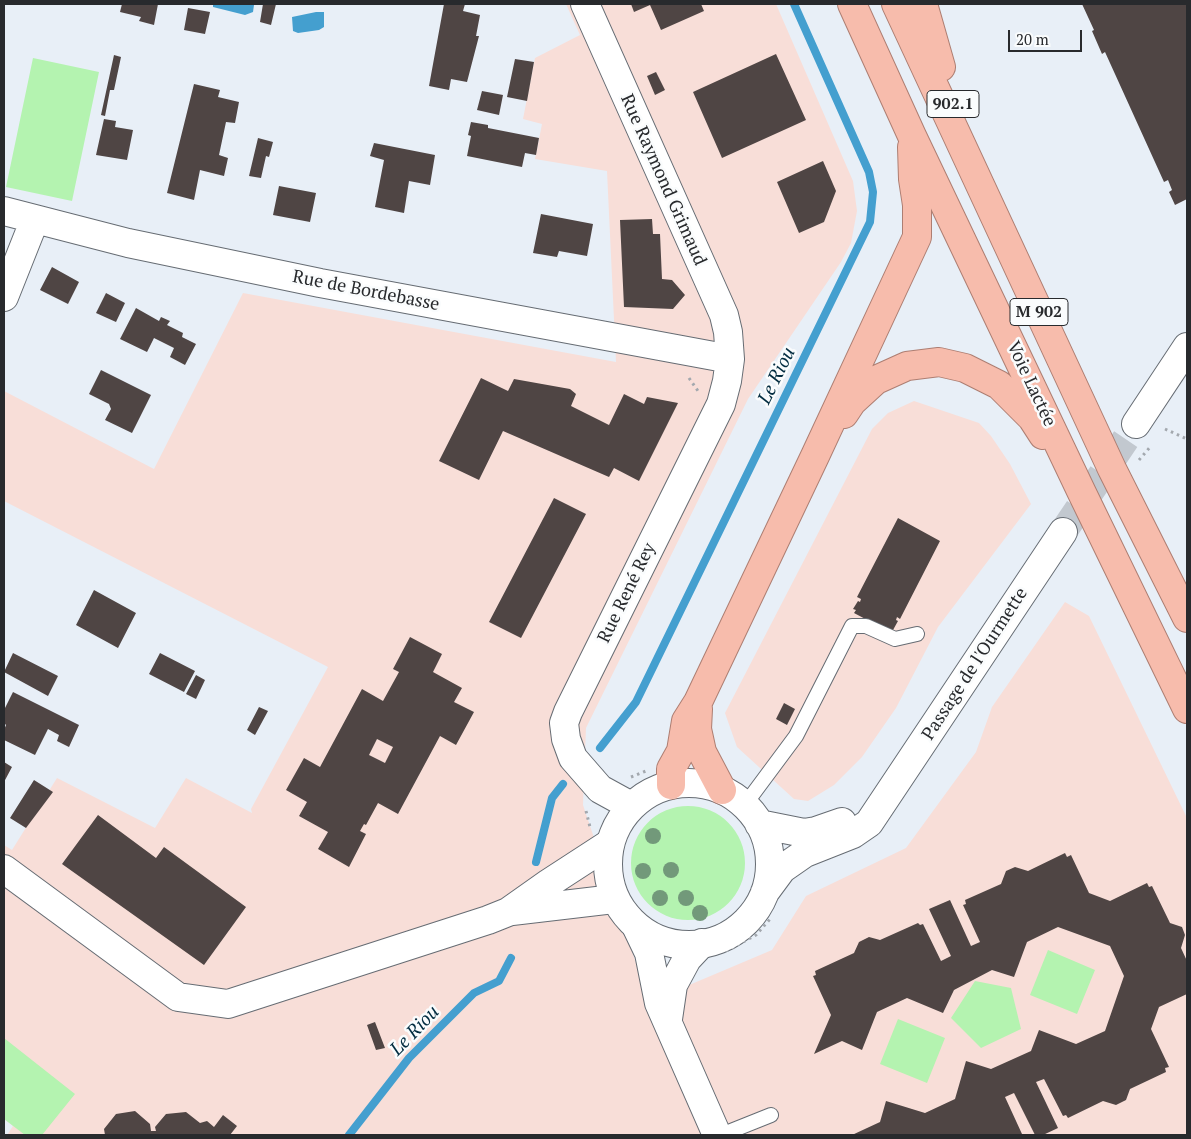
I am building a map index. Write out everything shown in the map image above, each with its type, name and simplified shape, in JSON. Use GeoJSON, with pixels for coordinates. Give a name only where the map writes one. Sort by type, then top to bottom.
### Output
{"type":"FeatureCollection","features":[{"type":"Feature","properties":{"kind":"highway","name":"Voie Lactée"},"geometry":{"type":"LineString","coordinates":[[852,4],[912,136],[1187,709]]}},
{"type":"Feature","properties":{"kind":"highway","name":"M 902"},"geometry":{"type":"LineString","coordinates":[[896,4],[1112,469],[1187,618]]}},
{"type":"Feature","properties":{"kind":"highway","name":"902.1"},"geometry":{"type":"LineString","coordinates":[[923,4],[935,49],[988,203]]}},
{"type":"Feature","properties":{"kind":"highway"},"geometry":{"type":"LineString","coordinates":[[670,785],[671,769],[681,751],[686,721],[698,702],[917,237],[918,205],[913,179],[912,136]]}},
{"type":"Feature","properties":{"kind":"highway"},"geometry":{"type":"LineString","coordinates":[[815,456],[852,402],[876,380],[907,366],[939,362],[964,368],[1000,386],[1032,418],[1082,493]]}},
{"type":"Feature","properties":{"kind":"highway"},"geometry":{"type":"LineString","coordinates":[[698,702],[699,741],[702,752],[722,790]]}},
{"type":"Feature","properties":{"kind":"street","name":"Rue Raymond Grimaud"},"geometry":{"type":"LineString","coordinates":[[585,4],[724,314],[728,332],[730,359]]}},
{"type":"Feature","properties":{"kind":"street","name":"Rue de Bordebasse"},"geometry":{"type":"LineString","coordinates":[[4,211],[128,243],[320,283],[730,359]]}},
{"type":"Feature","properties":{"kind":"street"},"geometry":{"type":"LineString","coordinates":[[4,297],[36,219]]}},
{"type":"Feature","properties":{"kind":"street"},"geometry":{"type":"LineString","coordinates":[[1136,424],[1187,347]]}},
{"type":"Feature","properties":{"kind":"street","name":"Rue René Rey"},"geometry":{"type":"LineString","coordinates":[[632,806],[600,790],[573,758],[566,739],[564,723],[720,404],[727,381],[730,359]]}},
{"type":"Feature","properties":{"kind":"street","name":"Passage de l'Ourmette"},"geometry":{"type":"LineString","coordinates":[[765,892],[782,868],[805,854],[853,834],[869,823],[1062,532]]}},
{"type":"Feature","properties":{"kind":"street"},"geometry":{"type":"LineString","coordinates":[[637,928],[664,942],[681,945],[702,943],[727,936],[741,927],[759,906],[769,878],[769,850],[752,815],[735,798],[722,790],[695,784],[670,785],[654,791],[632,806],[615,829],[609,844],[607,873],[614,899],[637,928],[649,953],[659,1003],[717,1135]]}},
{"type":"Feature","properties":{"kind":"street","name":"Passage de l'Ourmette"},"geometry":{"type":"LineString","coordinates":[[752,815],[775,826],[801,833],[816,832],[848,820],[886,795]]}},
{"type":"Feature","properties":{"kind":"street"},"geometry":{"type":"LineString","coordinates":[[4,868],[178,997],[228,1004],[508,912],[609,844]]}},
{"type":"Feature","properties":{"kind":"street"},"geometry":{"type":"LineString","coordinates":[[508,912],[614,899]]}},
{"type":"Feature","properties":{"kind":"street"},"geometry":{"type":"LineString","coordinates":[[668,1021],[674,985],[687,959],[702,943]]}},
{"type":"Feature","properties":{"kind":"lane"},"geometry":{"type":"LineString","coordinates":[[752,815],[773,767],[796,736],[852,626],[866,626],[895,639],[918,634]]}},
{"type":"Feature","properties":{"kind":"lane"},"geometry":{"type":"LineString","coordinates":[[721,1135],[771,1115]]}},
{"type":"Feature","properties":{"kind":"path"},"geometry":{"type":"LineString","coordinates":[[682,374],[688,376],[700,393]]}},
{"type":"Feature","properties":{"kind":"path"},"geometry":{"type":"LineString","coordinates":[[1165,430],[1187,439]]}},
{"type":"Feature","properties":{"kind":"shaded area"},"geometry":{"type":"Polygon","coordinates":[[[566,4],[776,4],[853,181],[857,211],[851,243],[841,262],[748,399],[586,728],[583,805],[649,1002],[772,950],[806,896],[906,848],[976,752],[992,707],[1065,602],[1089,616],[1187,818],[1187,1135],[7,1135],[13,1126],[4,1119],[4,845],[12,850],[57,778],[155,828],[186,778],[252,813],[251,809],[328,667],[4,501],[4,391],[154,469],[243,293],[616,362],[607,171],[535,159],[542,124],[523,119],[535,58],[580,35],[566,4]]]}},
{"type":"Feature","properties":{"kind":"shaded area"},"geometry":{"type":"Polygon","coordinates":[[[914,401],[979,423],[991,436],[1010,464],[1031,504],[938,627],[896,708],[862,757],[834,785],[808,801],[794,799],[737,747],[725,713],[872,429],[888,413],[914,401]]]}},
{"type":"Feature","properties":{"kind":"green space"},"geometry":{"type":"Polygon","coordinates":[[[33,58],[99,72],[72,201],[6,187],[33,58]]]}},
{"type":"Feature","properties":{"kind":"green space"},"geometry":{"type":"Polygon","coordinates":[[[688,806],[710,810],[728,823],[741,841],[745,863],[741,885],[728,903],[710,916],[688,920],[666,916],[648,903],[635,885],[631,863],[635,841],[648,823],[666,810],[688,806]]]}},
{"type":"Feature","properties":{"kind":"green space"},"geometry":{"type":"Polygon","coordinates":[[[1048,950],[1095,970],[1077,1014],[1030,995],[1048,950]]]}},
{"type":"Feature","properties":{"kind":"green space"},"geometry":{"type":"Polygon","coordinates":[[[975,981],[1011,988],[1021,1029],[981,1048],[951,1018],[975,981]]]}},
{"type":"Feature","properties":{"kind":"green space"},"geometry":{"type":"Polygon","coordinates":[[[898,1019],[945,1038],[927,1083],[880,1064],[898,1019]]]}},
{"type":"Feature","properties":{"kind":"green space"},"geometry":{"type":"Polygon","coordinates":[[[4,1038],[75,1094],[42,1135],[25,1135],[4,1119],[4,1038]]]}},
{"type":"Feature","properties":{"kind":"water"},"geometry":{"type":"Polygon","coordinates":[[[213,4],[254,5],[253,12],[245,15],[213,7],[213,4]]]}},
{"type":"Feature","properties":{"kind":"water"},"geometry":{"type":"Polygon","coordinates":[[[324,12],[324,27],[319,30],[298,33],[293,31],[292,17],[324,12]]]}},
{"type":"Feature","properties":{"kind":"building"},"geometry":{"type":"Polygon","coordinates":[[[122,4],[158,4],[154,25],[139,21],[141,17],[120,12],[122,4]]]}},
{"type":"Feature","properties":{"kind":"building"},"geometry":{"type":"Polygon","coordinates":[[[263,4],[276,4],[271,25],[260,22],[263,4]]]}},
{"type":"Feature","properties":{"kind":"building"},"geometry":{"type":"Polygon","coordinates":[[[444,4],[465,4],[463,11],[480,15],[476,36],[479,36],[467,82],[451,79],[449,90],[429,86],[444,4]]]}},
{"type":"Feature","properties":{"kind":"building"},"geometry":{"type":"Polygon","coordinates":[[[631,4],[701,4],[704,11],[661,30],[650,5],[634,12],[631,4]]]}},
{"type":"Feature","properties":{"kind":"building"},"geometry":{"type":"Polygon","coordinates":[[[1082,4],[1187,4],[1187,199],[1175,205],[1169,192],[1172,190],[1168,180],[1164,182],[1105,52],[1102,54],[1082,4]]]}},
{"type":"Feature","properties":{"kind":"building"},"geometry":{"type":"Polygon","coordinates":[[[188,8],[210,12],[205,34],[184,30],[188,8]]]}},
{"type":"Feature","properties":{"kind":"building"},"geometry":{"type":"Polygon","coordinates":[[[776,54],[806,120],[722,158],[693,92],[776,54]]]}},
{"type":"Feature","properties":{"kind":"building"},"geometry":{"type":"Polygon","coordinates":[[[114,55],[121,57],[114,90],[110,90],[105,116],[101,115],[114,55]]]}},
{"type":"Feature","properties":{"kind":"building"},"geometry":{"type":"Polygon","coordinates":[[[515,59],[534,62],[527,101],[507,97],[515,59]]]}},
{"type":"Feature","properties":{"kind":"building"},"geometry":{"type":"Polygon","coordinates":[[[656,72],[665,90],[655,95],[647,76],[656,72]]]}},
{"type":"Feature","properties":{"kind":"building"},"geometry":{"type":"Polygon","coordinates":[[[194,84],[220,90],[218,97],[239,102],[235,123],[226,122],[219,155],[228,158],[224,176],[200,170],[194,200],[167,193],[194,84]]]}},
{"type":"Feature","properties":{"kind":"building"},"geometry":{"type":"Polygon","coordinates":[[[482,91],[503,95],[499,115],[477,110],[482,91]]]}},
{"type":"Feature","properties":{"kind":"building"},"geometry":{"type":"Polygon","coordinates":[[[104,119],[116,121],[115,127],[133,130],[127,160],[96,155],[104,119]]]}},
{"type":"Feature","properties":{"kind":"building"},"geometry":{"type":"Polygon","coordinates":[[[471,122],[488,125],[488,128],[539,138],[536,155],[525,153],[522,167],[467,156],[471,136],[468,135],[471,122]]]}},
{"type":"Feature","properties":{"kind":"building"},"geometry":{"type":"Polygon","coordinates":[[[258,138],[273,142],[269,157],[266,156],[261,178],[249,176],[258,138]]]}},
{"type":"Feature","properties":{"kind":"building"},"geometry":{"type":"Polygon","coordinates":[[[374,143],[435,155],[430,185],[409,181],[404,213],[375,207],[384,160],[370,156],[374,143]]]}},
{"type":"Feature","properties":{"kind":"building"},"geometry":{"type":"Polygon","coordinates":[[[823,161],[836,191],[824,222],[799,233],[777,182],[823,161]]]}},
{"type":"Feature","properties":{"kind":"building"},"geometry":{"type":"Polygon","coordinates":[[[279,186],[316,193],[310,222],[273,215],[279,186]]]}},
{"type":"Feature","properties":{"kind":"building"},"geometry":{"type":"Polygon","coordinates":[[[541,214],[593,224],[587,256],[559,251],[557,257],[533,253],[541,214]]]}},
{"type":"Feature","properties":{"kind":"building"},"geometry":{"type":"Polygon","coordinates":[[[652,219],[653,234],[660,234],[662,279],[672,280],[685,295],[673,309],[624,307],[620,220],[652,219]]]}},
{"type":"Feature","properties":{"kind":"building"},"geometry":{"type":"Polygon","coordinates":[[[52,267],[79,282],[68,304],[40,290],[52,267]]]}},
{"type":"Feature","properties":{"kind":"building"},"geometry":{"type":"Polygon","coordinates":[[[106,293],[125,303],[116,322],[96,313],[106,293]]]}},
{"type":"Feature","properties":{"kind":"building"},"geometry":{"type":"Polygon","coordinates":[[[136,308],[159,321],[161,317],[170,321],[167,325],[183,333],[182,337],[196,344],[185,365],[170,357],[174,348],[154,338],[147,352],[120,339],[136,308]]]}},
{"type":"Feature","properties":{"kind":"building"},"geometry":{"type":"Polygon","coordinates":[[[101,370],[151,395],[132,433],[105,420],[111,409],[109,404],[89,394],[101,370]]]}},
{"type":"Feature","properties":{"kind":"building"},"geometry":{"type":"Polygon","coordinates":[[[481,378],[508,391],[514,379],[570,389],[576,394],[571,406],[609,425],[624,394],[644,404],[647,397],[678,403],[639,481],[614,468],[609,477],[503,431],[479,480],[439,461],[481,378]]]}},
{"type":"Feature","properties":{"kind":"building"},"geometry":{"type":"Polygon","coordinates":[[[554,498],[586,514],[521,638],[489,622],[554,498]]]}},
{"type":"Feature","properties":{"kind":"building"},"geometry":{"type":"Polygon","coordinates":[[[898,518],[940,541],[900,619],[897,617],[896,620],[898,621],[890,632],[854,613],[856,610],[853,609],[858,601],[860,602],[861,599],[857,597],[898,518]]]}},
{"type":"Feature","properties":{"kind":"building"},"geometry":{"type":"Polygon","coordinates":[[[94,590],[136,613],[118,648],[76,625],[94,590]]]}},
{"type":"Feature","properties":{"kind":"building"},"geometry":{"type":"Polygon","coordinates":[[[410,637],[442,654],[433,672],[462,688],[454,702],[474,712],[456,745],[440,736],[398,814],[378,803],[366,825],[364,824],[360,831],[366,834],[349,867],[318,849],[328,832],[299,816],[307,802],[286,790],[304,758],[320,767],[362,689],[383,701],[399,672],[393,669],[410,637]],[[377,739],[369,755],[385,763],[393,747],[377,739]]]}},
{"type":"Feature","properties":{"kind":"building"},"geometry":{"type":"Polygon","coordinates":[[[13,653],[58,676],[48,696],[4,672],[13,653]]]}},
{"type":"Feature","properties":{"kind":"building"},"geometry":{"type":"Polygon","coordinates":[[[160,653],[195,671],[184,692],[149,674],[160,653]]]}},
{"type":"Feature","properties":{"kind":"building"},"geometry":{"type":"Polygon","coordinates":[[[196,675],[205,680],[196,699],[186,694],[196,675]]]}},
{"type":"Feature","properties":{"kind":"building"},"geometry":{"type":"Polygon","coordinates":[[[13,692],[79,725],[69,747],[57,741],[59,735],[48,729],[35,755],[4,740],[6,725],[4,723],[4,710],[13,692]]]}},
{"type":"Feature","properties":{"kind":"building"},"geometry":{"type":"Polygon","coordinates":[[[784,703],[795,709],[787,725],[776,719],[784,703]]]}},
{"type":"Feature","properties":{"kind":"building"},"geometry":{"type":"Polygon","coordinates":[[[259,707],[268,711],[255,735],[247,730],[259,707]]]}},
{"type":"Feature","properties":{"kind":"building"},"geometry":{"type":"Polygon","coordinates":[[[4,762],[12,767],[4,782],[4,762]]]}},
{"type":"Feature","properties":{"kind":"building"},"geometry":{"type":"Polygon","coordinates":[[[34,780],[53,792],[26,828],[10,818],[34,780]]]}},
{"type":"Feature","properties":{"kind":"building"},"geometry":{"type":"Polygon","coordinates":[[[98,815],[156,858],[164,847],[246,907],[204,965],[62,864],[98,815]]]}},
{"type":"Feature","properties":{"kind":"building"},"geometry":{"type":"Polygon","coordinates":[[[1065,853],[1067,857],[1071,855],[1089,893],[1110,901],[1147,883],[1149,887],[1152,886],[1170,923],[1182,927],[1185,935],[1181,948],[1187,961],[1187,994],[1159,1007],[1151,1029],[1169,1067],[1165,1068],[1166,1072],[1130,1089],[1126,1100],[1116,1105],[1103,1101],[1068,1118],[1066,1115],[1063,1116],[1044,1079],[1036,1082],[1058,1128],[1043,1135],[1035,1135],[1014,1093],[1005,1097],[1022,1134],[1020,1135],[852,1135],[880,1122],[886,1101],[925,1113],[955,1099],[966,1061],[991,1069],[1031,1051],[1039,1030],[1076,1044],[1105,1031],[1124,976],[1110,946],[1058,927],[1027,942],[1014,977],[992,970],[954,990],[943,1013],[907,998],[877,1012],[862,1050],[842,1041],[814,1054],[831,1015],[813,976],[816,975],[815,971],[854,953],[859,942],[869,937],[880,940],[918,923],[920,925],[923,924],[941,961],[951,956],[929,909],[950,900],[971,946],[980,942],[963,905],[966,904],[965,900],[1001,884],[1006,871],[1015,867],[1028,871],[1065,853]]]}},
{"type":"Feature","properties":{"kind":"building"},"geometry":{"type":"Polygon","coordinates":[[[375,1022],[385,1048],[376,1050],[367,1025],[375,1022]]]}},
{"type":"Feature","properties":{"kind":"building"},"geometry":{"type":"Polygon","coordinates":[[[135,1111],[150,1124],[151,1131],[156,1131],[155,1127],[166,1114],[186,1112],[200,1123],[207,1121],[214,1127],[223,1115],[237,1126],[230,1135],[105,1135],[104,1129],[116,1114],[135,1111]]]}},
{"type":"Feature","properties":{"kind":"waterway","name":"Le Riou"},"geometry":{"type":"LineString","coordinates":[[600,748],[636,702],[870,222],[873,192],[869,172],[794,4]]}},
{"type":"Feature","properties":{"kind":"waterway","name":"Le Riou"},"geometry":{"type":"LineString","coordinates":[[536,862],[552,798],[563,784]]}},
{"type":"Feature","properties":{"kind":"waterway","name":"Le Riou"},"geometry":{"type":"LineString","coordinates":[[349,1135],[409,1058],[474,993],[499,981],[511,958]]}},
{"type":"Feature","properties":{"kind":"tunnel"},"geometry":{"type":"LineString","coordinates":[[1063,532],[1136,424]]}}]}
